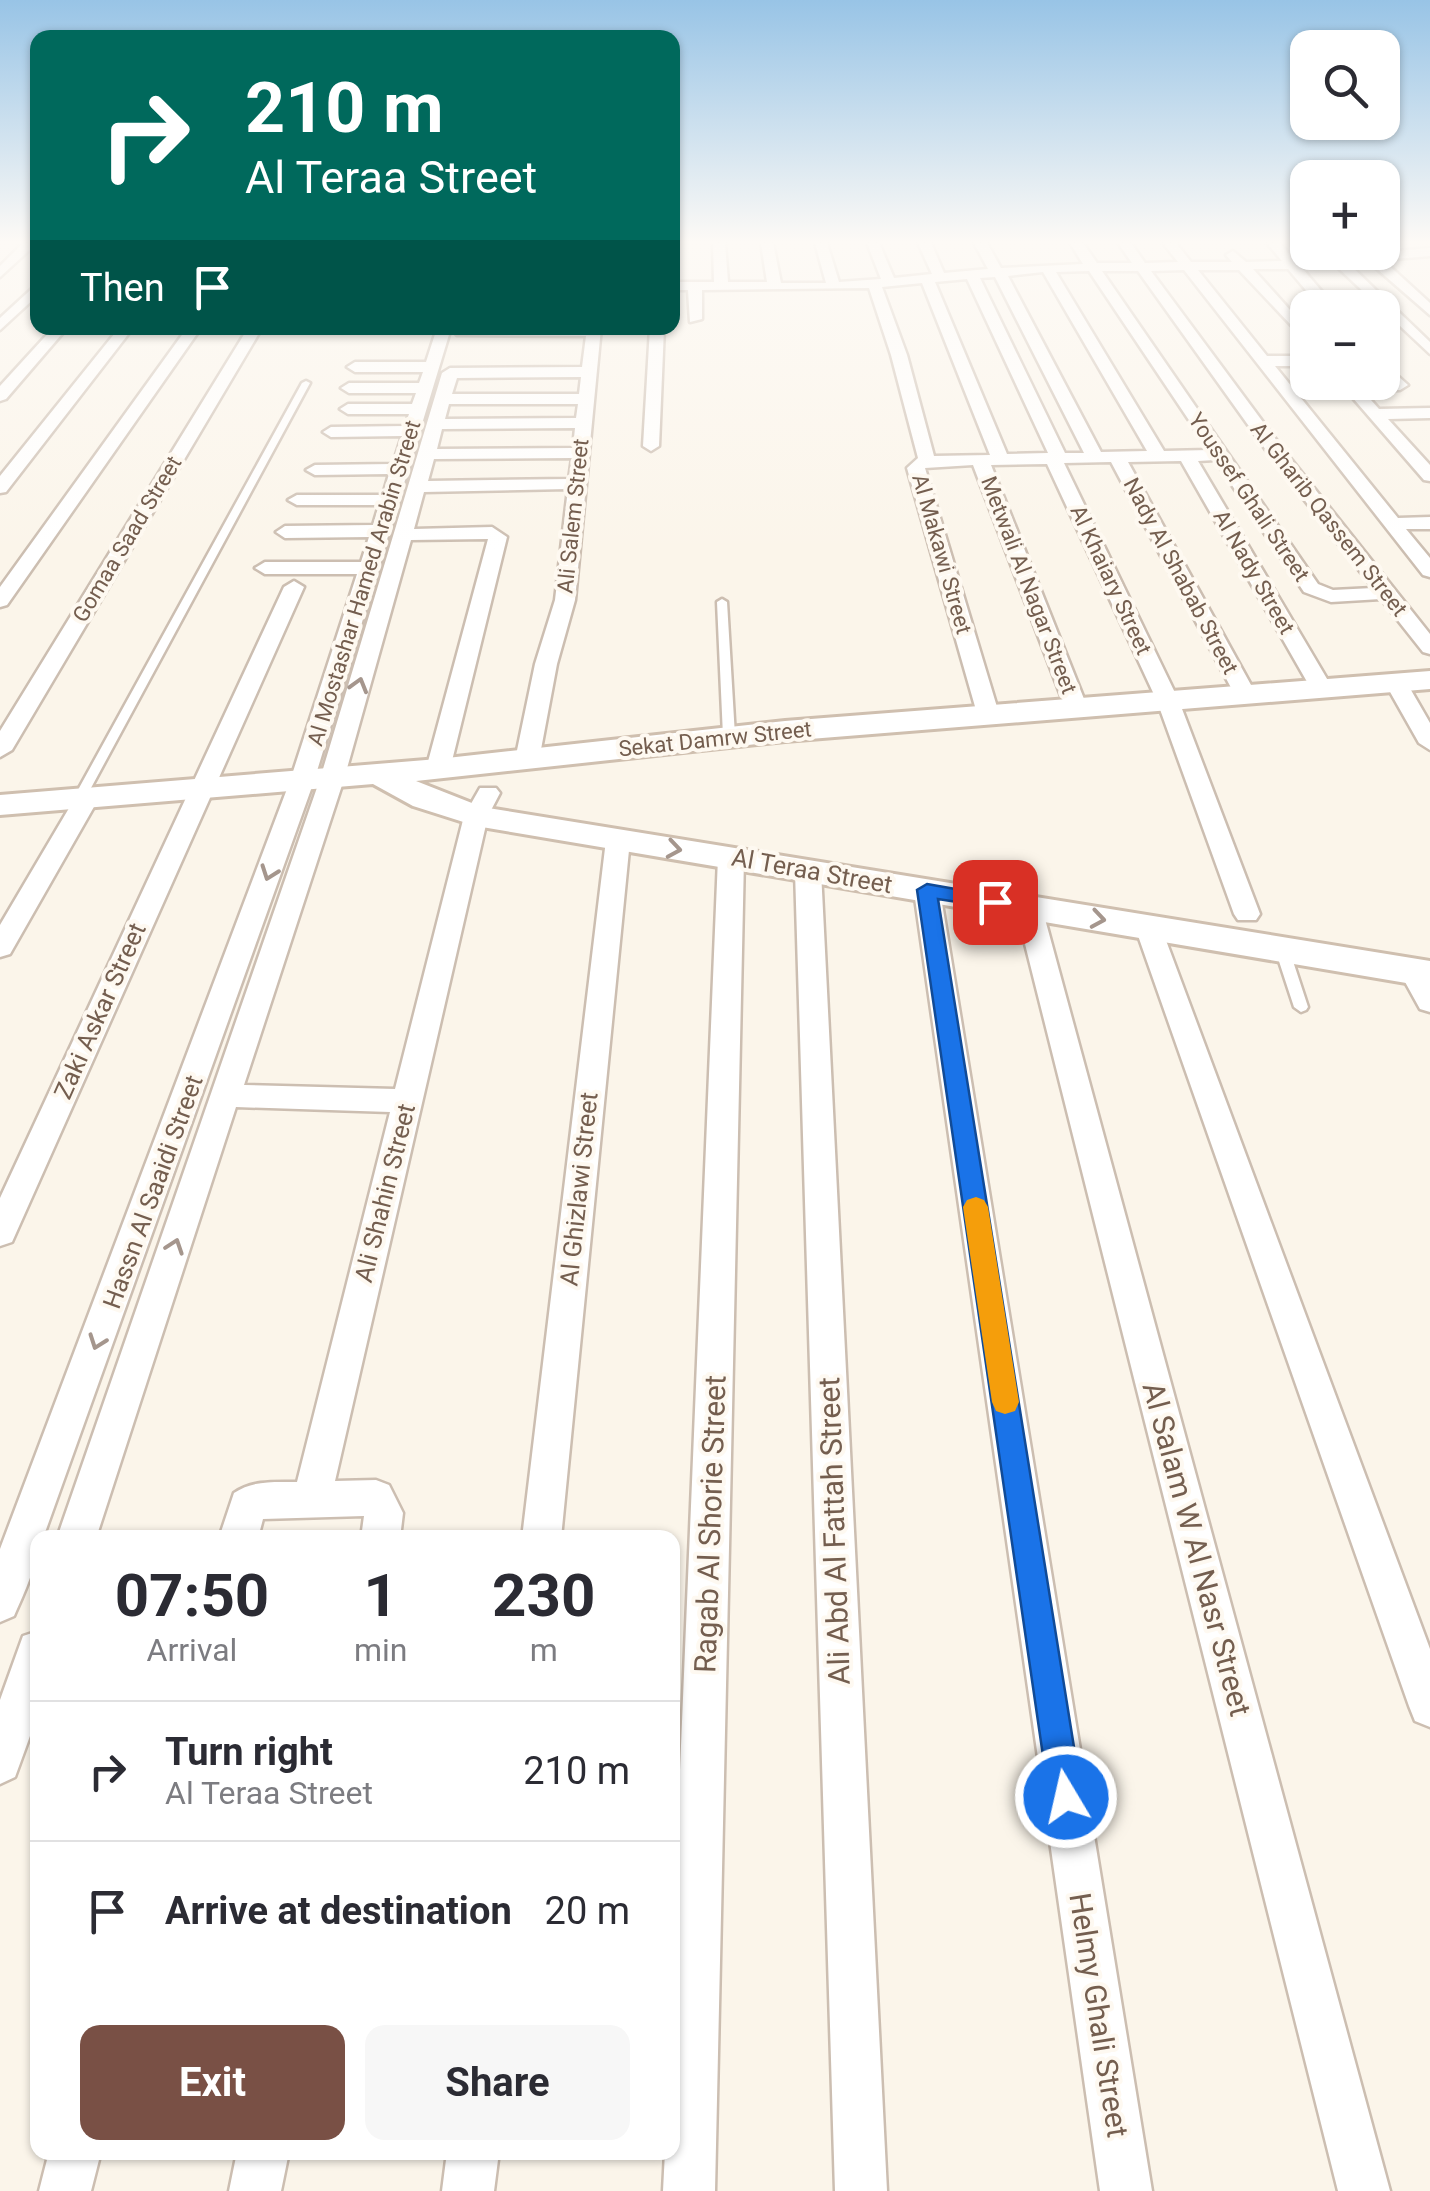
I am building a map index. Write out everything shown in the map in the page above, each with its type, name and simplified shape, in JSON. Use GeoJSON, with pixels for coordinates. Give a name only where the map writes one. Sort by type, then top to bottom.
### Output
{"type":"FeatureCollection","features":[{"type":"Feature","properties":{"kind":"main road","name":"Sekat Damrw Street"},"geometry":{"type":"LineString","coordinates":[[0,805],[317,780],[728,736],[1430,680]]}},
{"type":"Feature","properties":{"kind":"main road","name":"Al Teraa Street"},"geometry":{"type":"LineString","coordinates":[[432,769],[482,805],[618,840],[1426,974]]}},
{"type":"Feature","properties":{"kind":"main road","name":"Al Teraa Street"},"geometry":{"type":"LineString","coordinates":[[378,774],[426,799],[1248,914],[1426,974]]}},
{"type":"Feature","properties":{"kind":"street"},"geometry":{"type":"LineString","coordinates":[[0,396],[45,345]]}},
{"type":"Feature","properties":{"kind":"street"},"geometry":{"type":"LineString","coordinates":[[0,488],[112,345]]}},
{"type":"Feature","properties":{"kind":"street"},"geometry":{"type":"LineString","coordinates":[[0,602],[182,345]]}},
{"type":"Feature","properties":{"kind":"street","name":"Gomaa Saad Street"},"geometry":{"type":"LineString","coordinates":[[0,750],[246,345]]}},
{"type":"Feature","properties":{"kind":"street","name":"Al Mostashar Hamed Arabin Street"},"geometry":{"type":"LineString","coordinates":[[317,780],[368,568],[434,359],[445,345]]}},
{"type":"Feature","properties":{"kind":"street","name":"Ali Salem Street"},"geometry":{"type":"LineString","coordinates":[[527,760],[546,664],[565,600],[586,399],[584,359],[589,345]]}},
{"type":"Feature","properties":{"kind":"street"},"geometry":{"type":"LineString","coordinates":[[651,446],[656,345]]}},
{"type":"Feature","properties":{"kind":"street","name":"Al Makawi Street"},"geometry":{"type":"LineString","coordinates":[[897,345],[928,462],[918,463],[916,468],[989,717]]}},
{"type":"Feature","properties":{"kind":"street","name":"Metwali Al Nagar Street"},"geometry":{"type":"LineString","coordinates":[[954,345],[1078,709]]}},
{"type":"Feature","properties":{"kind":"street","name":"Al Khaiary Street"},"geometry":{"type":"LineString","coordinates":[[1004,345],[1168,701],[1248,914]]}},
{"type":"Feature","properties":{"kind":"street"},"geometry":{"type":"LineString","coordinates":[[1036,345],[1095,458]]}},
{"type":"Feature","properties":{"kind":"street"},"geometry":{"type":"LineString","coordinates":[[1092,345],[1158,456]]}},
{"type":"Feature","properties":{"kind":"street","name":"Youssef Ghali Street"},"geometry":{"type":"LineString","coordinates":[[1145,345],[1311,588],[1331,596],[1386,592]]}},
{"type":"Feature","properties":{"kind":"street","name":"Al Gharib Qassem Street"},"geometry":{"type":"LineString","coordinates":[[1198,345],[1277,453],[1430,648]]}},
{"type":"Feature","properties":{"kind":"street"},"geometry":{"type":"LineString","coordinates":[[1251,345],[1430,571]]}},
{"type":"Feature","properties":{"kind":"street"},"geometry":{"type":"LineString","coordinates":[[355,366],[434,359],[584,359]]}},
{"type":"Feature","properties":{"kind":"street","name":"Al Mostashar Hamed Arabin Street"},"geometry":{"type":"LineString","coordinates":[[317,780],[403,535],[443,399],[434,359]]}},
{"type":"Feature","properties":{"kind":"street"},"geometry":{"type":"LineString","coordinates":[[1264,362],[1290,361]]}},
{"type":"Feature","properties":{"kind":"street"},"geometry":{"type":"LineString","coordinates":[[349,388],[425,388]]}},
{"type":"Feature","properties":{"kind":"street"},"geometry":{"type":"LineString","coordinates":[[443,399],[586,399]]}},
{"type":"Feature","properties":{"kind":"street"},"geometry":{"type":"LineString","coordinates":[[1361,400],[1430,476]]}},
{"type":"Feature","properties":{"kind":"street"},"geometry":{"type":"LineString","coordinates":[[348,409],[418,409]]}},
{"type":"Feature","properties":{"kind":"street"},"geometry":{"type":"LineString","coordinates":[[1374,414],[1430,413]]}},
{"type":"Feature","properties":{"kind":"street"},"geometry":{"type":"LineString","coordinates":[[436,424],[583,423]]}},
{"type":"Feature","properties":{"kind":"street"},"geometry":{"type":"LineString","coordinates":[[331,432],[411,431]]}},
{"type":"Feature","properties":{"kind":"street"},"geometry":{"type":"LineString","coordinates":[[1404,448],[1430,447]]}},
{"type":"Feature","properties":{"kind":"street"},"geometry":{"type":"LineString","coordinates":[[427,454],[580,453]]}},
{"type":"Feature","properties":{"kind":"street"},"geometry":{"type":"LineString","coordinates":[[928,462],[1219,455]]}},
{"type":"Feature","properties":{"kind":"street","name":"Al Nady Street"},"geometry":{"type":"LineString","coordinates":[[1187,456],[1322,688]]}},
{"type":"Feature","properties":{"kind":"street","name":"Nady Al Shabab Street"},"geometry":{"type":"LineString","coordinates":[[1117,457],[1246,694]]}},
{"type":"Feature","properties":{"kind":"street"},"geometry":{"type":"LineString","coordinates":[[315,470],[399,469]]}},
{"type":"Feature","properties":{"kind":"street"},"geometry":{"type":"LineString","coordinates":[[417,487],[578,484]]}},
{"type":"Feature","properties":{"kind":"street"},"geometry":{"type":"LineString","coordinates":[[297,500],[390,500]]}},
{"type":"Feature","properties":{"kind":"street"},"geometry":{"type":"LineString","coordinates":[[1393,524],[1430,524]]}},
{"type":"Feature","properties":{"kind":"street"},"geometry":{"type":"LineString","coordinates":[[285,532],[380,532]]}},
{"type":"Feature","properties":{"kind":"street"},"geometry":{"type":"LineString","coordinates":[[403,535],[498,537],[432,769]]}},
{"type":"Feature","properties":{"kind":"street"},"geometry":{"type":"LineString","coordinates":[[265,568],[368,568]]}},
{"type":"Feature","properties":{"kind":"street","name":"Zaki Askar Street"},"geometry":{"type":"LineString","coordinates":[[0,1233],[294,588]]}},
{"type":"Feature","properties":{"kind":"street"},"geometry":{"type":"LineString","coordinates":[[1396,683],[1430,743]]}},
{"type":"Feature","properties":{"kind":"street","name":"Hassn Al Saaidi Street"},"geometry":{"type":"LineString","coordinates":[[0,1602],[203,1058],[317,780]]}},
{"type":"Feature","properties":{"kind":"street","name":"Hassn Al Saaidi Street"},"geometry":{"type":"LineString","coordinates":[[79,1530],[240,1058],[317,780]]}},
{"type":"Feature","properties":{"kind":"street"},"geometry":{"type":"LineString","coordinates":[[0,948],[83,799]]}},
{"type":"Feature","properties":{"kind":"street","name":"Ali Shahin Street"},"geometry":{"type":"LineString","coordinates":[[312,1498],[482,805]]}},
{"type":"Feature","properties":{"kind":"street","name":"Al Ghizlawi Street"},"geometry":{"type":"LineString","coordinates":[[541,1530],[618,840]]}},
{"type":"Feature","properties":{"kind":"street","name":"Ragab Al Shorie Street"},"geometry":{"type":"LineString","coordinates":[[688,2191],[731,858]]}},
{"type":"Feature","properties":{"kind":"street","name":"Ali Abd Al Fattah Street"},"geometry":{"type":"LineString","coordinates":[[808,871],[861,2191]]}},
{"type":"Feature","properties":{"kind":"street","name":"Helmy Ghali Street"},"geometry":{"type":"LineString","coordinates":[[927,890],[1126,2191]]}},
{"type":"Feature","properties":{"kind":"street","name":"Al Salam W Al Nasr Street"},"geometry":{"type":"LineString","coordinates":[[1029,908],[1364,2191]]}},
{"type":"Feature","properties":{"kind":"street"},"geometry":{"type":"LineString","coordinates":[[1148,928],[1430,1706]]}},
{"type":"Feature","properties":{"kind":"street"},"geometry":{"type":"LineString","coordinates":[[203,1058],[240,1058]]}},
{"type":"Feature","properties":{"kind":"street"},"geometry":{"type":"LineString","coordinates":[[226,1096],[407,1101]]}},
{"type":"Feature","properties":{"kind":"street"},"geometry":{"type":"LineString","coordinates":[[240,1530],[248,1506],[254,1501],[312,1498],[376,1498],[384,1513],[381,1530]]}},
{"type":"Feature","properties":{"kind":"street"},"geometry":{"type":"LineString","coordinates":[[0,1762],[30,1675]]}},
{"type":"Feature","properties":{"kind":"street"},"geometry":{"type":"LineString","coordinates":[[65,2191],[74,2160]]}},
{"type":"Feature","properties":{"kind":"street"},"geometry":{"type":"LineString","coordinates":[[256,2191],[262,2160]]}},
{"type":"Feature","properties":{"kind":"street"},"geometry":{"type":"LineString","coordinates":[[468,2191],[472,2160]]}},
{"type":"Feature","properties":{"kind":"lane"},"geometry":{"type":"LineString","coordinates":[[83,799],[306,384]]}},
{"type":"Feature","properties":{"kind":"lane"},"geometry":{"type":"LineString","coordinates":[[722,602],[728,736]]}},
{"type":"Feature","properties":{"kind":"lane"},"geometry":{"type":"LineString","coordinates":[[1282,950],[1301,1007]]}},
{"type":"Feature","properties":{"kind":"slow traffic"},"geometry":{"type":"LineString","coordinates":[[976,1207],[1005,1402]]}},
{"type":"Feature","properties":{"kind":"route"},"geometry":{"type":"LineString","coordinates":[[995,902],[927,890],[1066,1797]]}}]}
